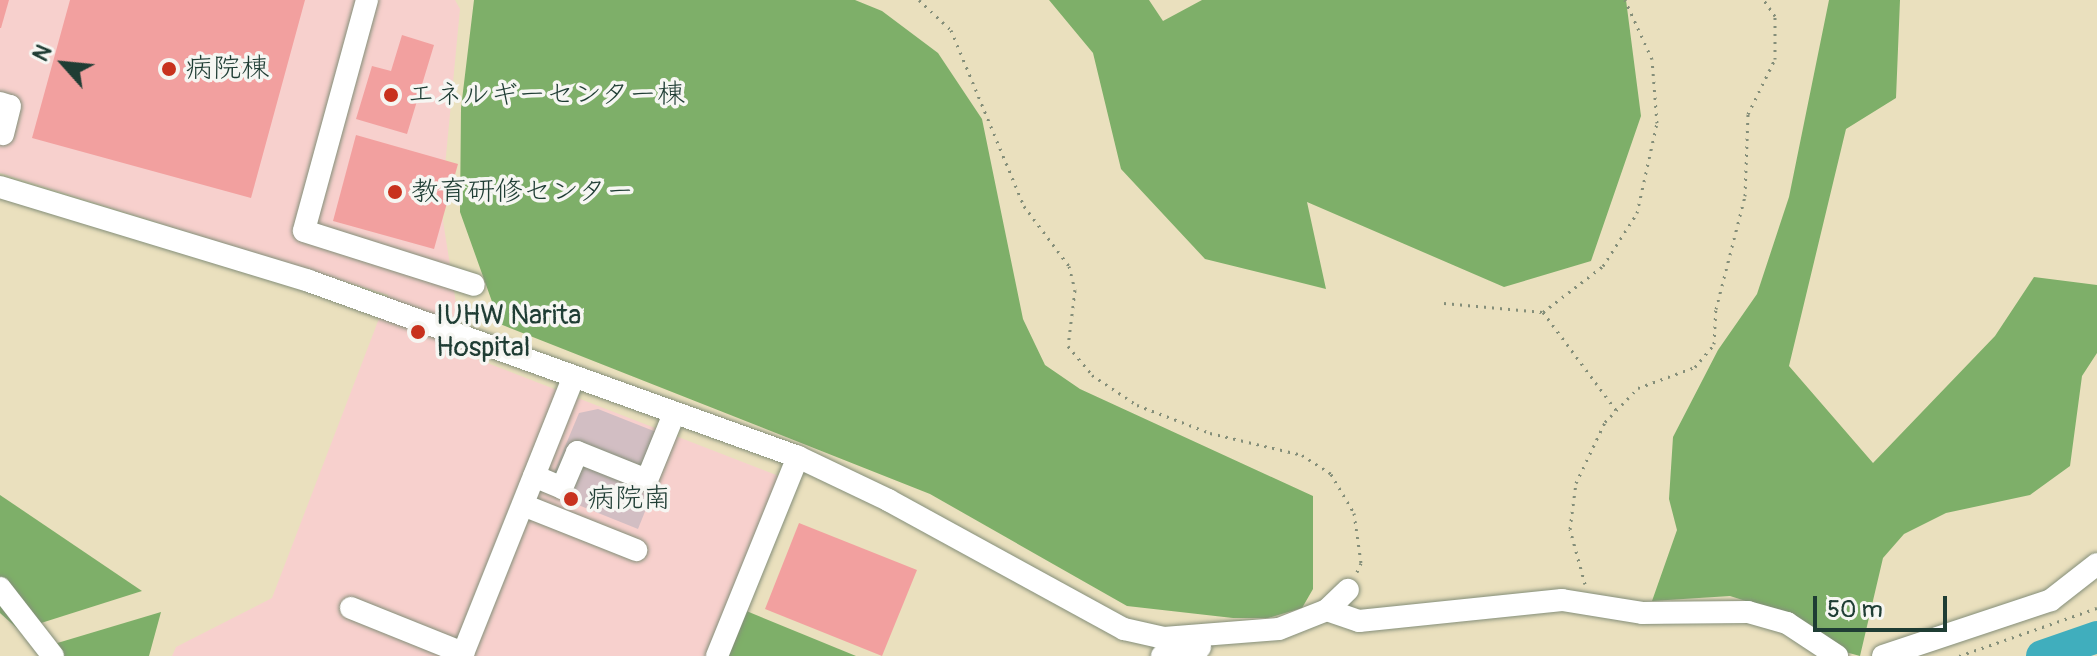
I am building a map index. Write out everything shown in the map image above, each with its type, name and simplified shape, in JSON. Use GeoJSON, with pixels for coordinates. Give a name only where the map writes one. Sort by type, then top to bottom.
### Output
{"type":"FeatureCollection","features":[{"type":"Feature","properties":{"kind":"street"},"geometry":{"type":"LineString","coordinates":[[367,0],[304,231],[474,285]]}},
{"type":"Feature","properties":{"kind":"street"},"geometry":{"type":"LineString","coordinates":[[0,103],[10,106],[1,138]]}},
{"type":"Feature","properties":{"kind":"street"},"geometry":{"type":"LineString","coordinates":[[0,187],[309,281],[798,457],[888,500],[1124,629],[1164,638],[1279,629],[1327,610],[1348,590]]}},
{"type":"Feature","properties":{"kind":"street"},"geometry":{"type":"LineString","coordinates":[[351,608],[462,654],[573,378]]}},
{"type":"Feature","properties":{"kind":"street"},"geometry":{"type":"LineString","coordinates":[[534,476],[562,488],[577,452],[647,480],[674,414]]}},
{"type":"Feature","properties":{"kind":"street"},"geometry":{"type":"LineString","coordinates":[[717,656],[798,457]]}},
{"type":"Feature","properties":{"kind":"street"},"geometry":{"type":"LineString","coordinates":[[523,505],[636,550]]}},
{"type":"Feature","properties":{"kind":"street"},"geometry":{"type":"LineString","coordinates":[[1883,656],[2059,605],[2097,564]]}},
{"type":"Feature","properties":{"kind":"street"},"geometry":{"type":"LineString","coordinates":[[0,588],[53,656]]}},
{"type":"Feature","properties":{"kind":"street"},"geometry":{"type":"LineString","coordinates":[[1327,610],[1359,621],[1562,600],[1642,613],[1769,616],[1837,656]]}},
{"type":"Feature","properties":{"kind":"street"},"geometry":{"type":"LineString","coordinates":[[1162,656],[1239,639],[1266,640],[1279,629]]}},
{"type":"Feature","properties":{"kind":"path"},"geometry":{"type":"LineString","coordinates":[[919,0],[951,30],[1024,206],[1069,266],[1075,290],[1068,346],[1092,375],[1137,405],[1210,433],[1302,455],[1331,474],[1354,513],[1361,563],[1348,590]]}},
{"type":"Feature","properties":{"kind":"path"},"geometry":{"type":"LineString","coordinates":[[1444,303],[1543,312],[1603,266],[1637,213],[1657,123],[1652,59],[1625,0]]}},
{"type":"Feature","properties":{"kind":"path"},"geometry":{"type":"LineString","coordinates":[[1590,603],[1570,529],[1576,483],[1605,422],[1638,388],[1695,367],[1714,344],[1716,309],[1745,196],[1748,114],[1775,59],[1775,16],[1764,0]]}},
{"type":"Feature","properties":{"kind":"path"},"geometry":{"type":"LineString","coordinates":[[1543,312],[1616,410]]}},
{"type":"Feature","properties":{"kind":"path"},"geometry":{"type":"LineString","coordinates":[[1959,656],[2097,608]]}},
{"type":"Feature","properties":{"kind":"shaded area","name":"IUHW Narita Hospital"},"geometry":{"type":"Polygon","coordinates":[[[0,0],[455,0],[460,9],[441,208],[464,354],[784,478],[713,656],[172,656],[176,647],[272,598],[388,295],[0,173],[0,0]]]}},
{"type":"Feature","properties":{"kind":"shaded area"},"geometry":{"type":"Polygon","coordinates":[[[598,409],[674,439],[638,529],[546,492],[579,413],[598,409]]]}},
{"type":"Feature","properties":{"kind":"green space"},"geometry":{"type":"Polygon","coordinates":[[[474,0],[855,0],[882,11],[938,53],[982,119],[1023,319],[1045,365],[1080,389],[1313,496],[1313,589],[1302,608],[1268,618],[1233,618],[1127,606],[930,494],[500,324],[460,212],[461,108],[474,0]]]}},
{"type":"Feature","properties":{"kind":"green space"},"geometry":{"type":"Polygon","coordinates":[[[1049,0],[1149,0],[1163,21],[1202,0],[1626,0],[1641,116],[1591,261],[1504,287],[1307,202],[1326,289],[1205,259],[1121,169],[1093,53],[1049,0]]]}},
{"type":"Feature","properties":{"kind":"green space"},"geometry":{"type":"Polygon","coordinates":[[[1829,0],[1900,0],[1896,98],[1846,129],[1789,366],[1873,463],[1995,336],[2034,277],[2097,285],[2097,353],[2082,376],[2070,466],[2030,495],[1946,513],[1904,534],[1883,558],[1860,656],[1838,650],[1781,612],[1730,596],[1652,601],[1677,530],[1669,499],[1673,437],[1718,350],[1757,294],[1789,197],[1829,0]]]}},
{"type":"Feature","properties":{"kind":"green space"},"geometry":{"type":"Polygon","coordinates":[[[0,495],[142,591],[19,630],[0,613],[0,495]]]}},
{"type":"Feature","properties":{"kind":"green space"},"geometry":{"type":"Polygon","coordinates":[[[744,610],[856,656],[725,656],[744,610]]]}},
{"type":"Feature","properties":{"kind":"green space"},"geometry":{"type":"Polygon","coordinates":[[[161,612],[149,656],[63,656],[54,644],[161,612]]]}},
{"type":"Feature","properties":{"kind":"building"},"geometry":{"type":"Polygon","coordinates":[[[0,0],[9,0],[1,28],[0,28],[0,0]]]}},
{"type":"Feature","properties":{"kind":"building","name":"病院棟"},"geometry":{"type":"Polygon","coordinates":[[[70,0],[305,0],[251,198],[32,138],[70,0]]]}},
{"type":"Feature","properties":{"kind":"building","name":"エネルギーセンター棟"},"geometry":{"type":"Polygon","coordinates":[[[402,35],[434,45],[407,134],[356,119],[372,66],[391,71],[402,35]]]}},
{"type":"Feature","properties":{"kind":"building","name":"教育研修センター"},"geometry":{"type":"Polygon","coordinates":[[[356,135],[458,164],[434,249],[333,221],[356,135]]]}},
{"type":"Feature","properties":{"kind":"building"},"geometry":{"type":"Polygon","coordinates":[[[799,523],[917,570],[882,656],[765,609],[799,523]]]}},
{"type":"Feature","properties":{"kind":"waterway"},"geometry":{"type":"LineString","coordinates":[[2042,656],[2097,637]]}},
{"type":"Feature","properties":{"kind":"place","name":"病院棟"},"geometry":{"type":"Point","coordinates":[169,69]}},
{"type":"Feature","properties":{"kind":"place","name":"エネルギーセンター棟"},"geometry":{"type":"Point","coordinates":[391,95]}},
{"type":"Feature","properties":{"kind":"place","name":"教育研修センター"},"geometry":{"type":"Point","coordinates":[395,192]}},
{"type":"Feature","properties":{"kind":"place","name":"IUHW Narita Hospital"},"geometry":{"type":"Point","coordinates":[418,332]}},
{"type":"Feature","properties":{"kind":"place","name":"病院南"},"geometry":{"type":"Point","coordinates":[571,499]}}]}
